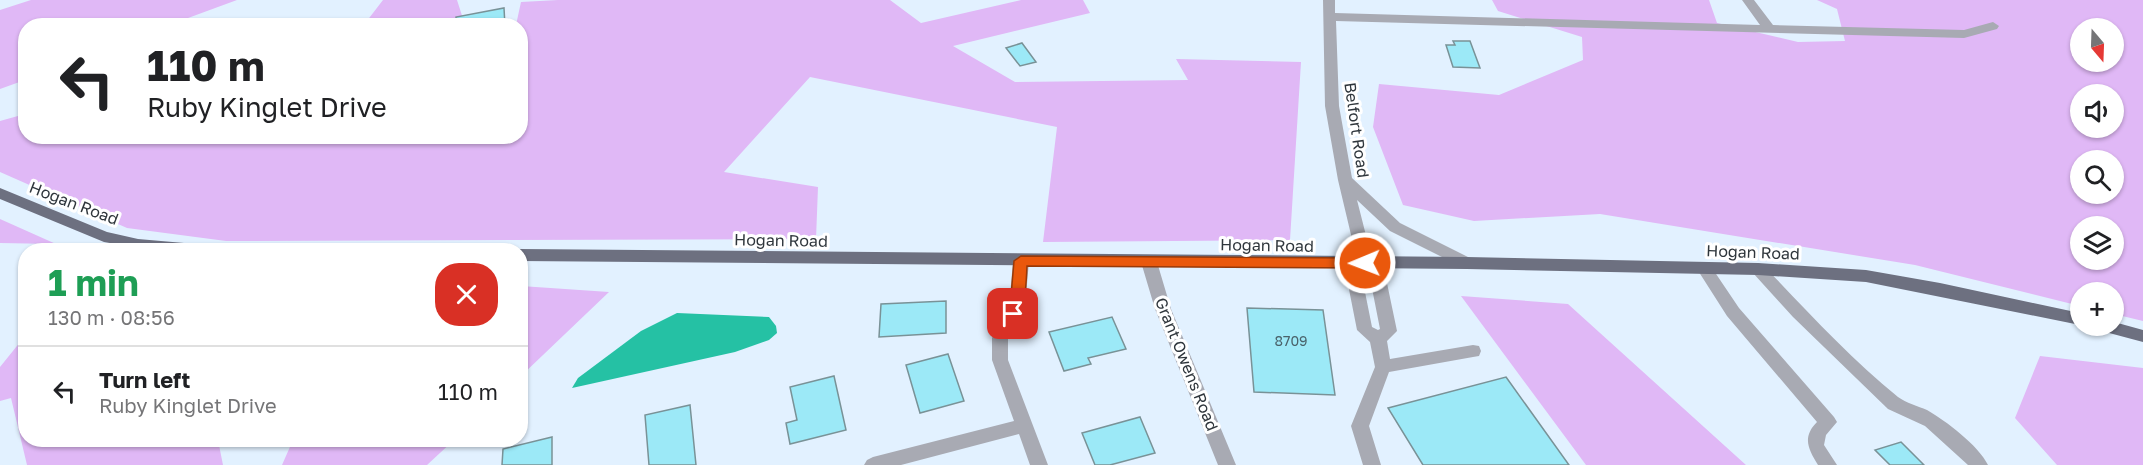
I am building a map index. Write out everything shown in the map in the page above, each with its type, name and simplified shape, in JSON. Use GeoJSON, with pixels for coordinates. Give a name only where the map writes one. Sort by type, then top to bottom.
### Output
{"type":"FeatureCollection","features":[{"type":"Feature","properties":{"kind":"main road","name":"Hogan Road"},"geometry":{"type":"LineString","coordinates":[[0,193],[104,237],[133,243]]}},
{"type":"Feature","properties":{"kind":"main road","name":"Hogan Road"},"geometry":{"type":"LineString","coordinates":[[528,255],[1364,264],[1467,263],[1758,269],[1866,276],[1941,289],[2070,318]]}},
{"type":"Feature","properties":{"kind":"main road"},"geometry":{"type":"LineString","coordinates":[[2124,331],[2143,336]]}},
{"type":"Feature","properties":{"kind":"street","name":"Belfort Road"},"geometry":{"type":"LineString","coordinates":[[1329,0],[1332,106],[1345,180],[1364,264]]}},
{"type":"Feature","properties":{"kind":"street"},"geometry":{"type":"LineString","coordinates":[[1748,0],[1769,28]]}},
{"type":"Feature","properties":{"kind":"street"},"geometry":{"type":"LineString","coordinates":[[1329,17],[1964,34],[1993,26]]}},
{"type":"Feature","properties":{"kind":"street"},"geometry":{"type":"LineString","coordinates":[[1345,180],[1395,227],[1467,263]]}},
{"type":"Feature","properties":{"kind":"street"},"geometry":{"type":"LineString","coordinates":[[1021,261],[1018,296],[1013,314],[1000,338],[1000,360],[1039,465]]}},
{"type":"Feature","properties":{"kind":"street","name":"Grant Owens Road"},"geometry":{"type":"LineString","coordinates":[[1149,262],[1163,309],[1227,465]]}},
{"type":"Feature","properties":{"kind":"street"},"geometry":{"type":"LineString","coordinates":[[1364,264],[1365,330],[1378,339],[1383,367],[1360,426],[1372,465]]}},
{"type":"Feature","properties":{"kind":"street"},"geometry":{"type":"LineString","coordinates":[[1364,264],[1389,331],[1378,339]]}},
{"type":"Feature","properties":{"kind":"street"},"geometry":{"type":"LineString","coordinates":[[1705,269],[1732,312],[1828,422],[1818,432],[1815,446],[1828,465]]}},
{"type":"Feature","properties":{"kind":"street"},"geometry":{"type":"LineString","coordinates":[[1758,269],[1799,313],[1894,404],[1909,409],[1944,429],[1979,465]]}},
{"type":"Feature","properties":{"kind":"street"},"geometry":{"type":"LineString","coordinates":[[1383,367],[1473,351]]}},
{"type":"Feature","properties":{"kind":"street"},"geometry":{"type":"LineString","coordinates":[[873,465],[1024,425]]}},
{"type":"Feature","properties":{"kind":"shaded area"},"geometry":{"type":"Polygon","coordinates":[[[31,0],[237,0],[188,18],[18,18],[18,83],[0,89],[0,10],[31,0]]]}},
{"type":"Feature","properties":{"kind":"shaded area"},"geometry":{"type":"Polygon","coordinates":[[[383,0],[457,0],[463,18],[369,18],[383,0]]]}},
{"type":"Feature","properties":{"kind":"shaded area"},"geometry":{"type":"Polygon","coordinates":[[[890,0],[921,23],[1021,0],[1083,0],[1090,13],[953,46],[1015,82],[1188,80],[1176,59],[1301,62],[1290,240],[1043,242],[1057,127],[810,77],[724,172],[818,187],[816,239],[226,241],[127,228],[0,172],[0,121],[18,116],[18,144],[528,144],[528,18],[518,18],[521,2],[890,0]]]}},
{"type":"Feature","properties":{"kind":"shaded area"},"geometry":{"type":"Polygon","coordinates":[[[1492,0],[1709,0],[1717,23],[1798,42],[1845,41],[1837,9],[1817,0],[2143,0],[2143,321],[2124,316],[2124,282],[2070,282],[2070,304],[1915,265],[1600,214],[1474,221],[1403,205],[1373,127],[1379,84],[1499,95],[1583,60],[1582,37],[1498,11],[1492,0]]]}},
{"type":"Feature","properties":{"kind":"shaded area"},"geometry":{"type":"Polygon","coordinates":[[[0,219],[54,243],[18,243],[0,243],[0,219]]]}},
{"type":"Feature","properties":{"kind":"shaded area"},"geometry":{"type":"Polygon","coordinates":[[[528,287],[609,292],[528,369],[528,287]]]}},
{"type":"Feature","properties":{"kind":"shaded area"},"geometry":{"type":"Polygon","coordinates":[[[1461,296],[1568,304],[1746,465],[1586,465],[1461,296]]]}},
{"type":"Feature","properties":{"kind":"shaded area"},"geometry":{"type":"Polygon","coordinates":[[[677,313],[769,317],[776,326],[777,333],[769,340],[735,352],[572,388],[578,378],[641,331],[677,313]]]}},
{"type":"Feature","properties":{"kind":"shaded area"},"geometry":{"type":"Polygon","coordinates":[[[18,345],[18,427],[11,398],[0,401],[0,367],[18,345]]]}},
{"type":"Feature","properties":{"kind":"shaded area"},"geometry":{"type":"Polygon","coordinates":[[[2040,356],[2143,368],[2143,465],[2057,465],[2015,418],[2040,356]]]}},
{"type":"Feature","properties":{"kind":"shaded area"},"geometry":{"type":"Polygon","coordinates":[[[23,447],[219,447],[223,465],[27,465],[23,447]]]}},
{"type":"Feature","properties":{"kind":"shaded area"},"geometry":{"type":"Polygon","coordinates":[[[290,447],[446,447],[427,465],[282,465],[290,447]]]}},
{"type":"Feature","properties":{"kind":"building"},"geometry":{"type":"Polygon","coordinates":[[[504,8],[505,18],[456,17],[504,8]]]}},
{"type":"Feature","properties":{"kind":"building"},"geometry":{"type":"Polygon","coordinates":[[[1453,41],[1470,41],[1480,68],[1453,67],[1446,45],[1455,45],[1453,41]]]}},
{"type":"Feature","properties":{"kind":"building"},"geometry":{"type":"Polygon","coordinates":[[[1022,43],[1036,62],[1020,66],[1006,48],[1022,43]]]}},
{"type":"Feature","properties":{"kind":"building"},"geometry":{"type":"Polygon","coordinates":[[[946,301],[946,333],[879,337],[881,304],[946,301]]]}},
{"type":"Feature","properties":{"kind":"building"},"geometry":{"type":"Polygon","coordinates":[[[1247,308],[1323,310],[1335,395],[1254,392],[1247,308]]]}},
{"type":"Feature","properties":{"kind":"building"},"geometry":{"type":"Polygon","coordinates":[[[1112,317],[1126,349],[1088,358],[1091,364],[1064,371],[1049,332],[1112,317]]]}},
{"type":"Feature","properties":{"kind":"building"},"geometry":{"type":"Polygon","coordinates":[[[948,354],[964,401],[920,413],[906,365],[948,354]]]}},
{"type":"Feature","properties":{"kind":"building"},"geometry":{"type":"Polygon","coordinates":[[[834,376],[846,430],[790,444],[786,423],[797,420],[790,387],[834,376]]]}},
{"type":"Feature","properties":{"kind":"building"},"geometry":{"type":"Polygon","coordinates":[[[1506,377],[1569,465],[1423,465],[1388,408],[1506,377]]]}},
{"type":"Feature","properties":{"kind":"building"},"geometry":{"type":"Polygon","coordinates":[[[690,405],[696,465],[649,465],[645,415],[690,405]]]}},
{"type":"Feature","properties":{"kind":"building"},"geometry":{"type":"Polygon","coordinates":[[[1140,417],[1155,453],[1110,465],[1095,465],[1082,433],[1140,417]]]}},
{"type":"Feature","properties":{"kind":"building"},"geometry":{"type":"Polygon","coordinates":[[[552,437],[552,465],[502,465],[503,449],[528,447],[528,443],[552,437]]]}},
{"type":"Feature","properties":{"kind":"building"},"geometry":{"type":"Polygon","coordinates":[[[1901,442],[1924,465],[1890,465],[1875,450],[1901,442]]]}},
{"type":"Feature","properties":{"kind":"route"},"geometry":{"type":"LineString","coordinates":[[1013,314],[1018,296],[1021,261],[1365,263]]}}]}
